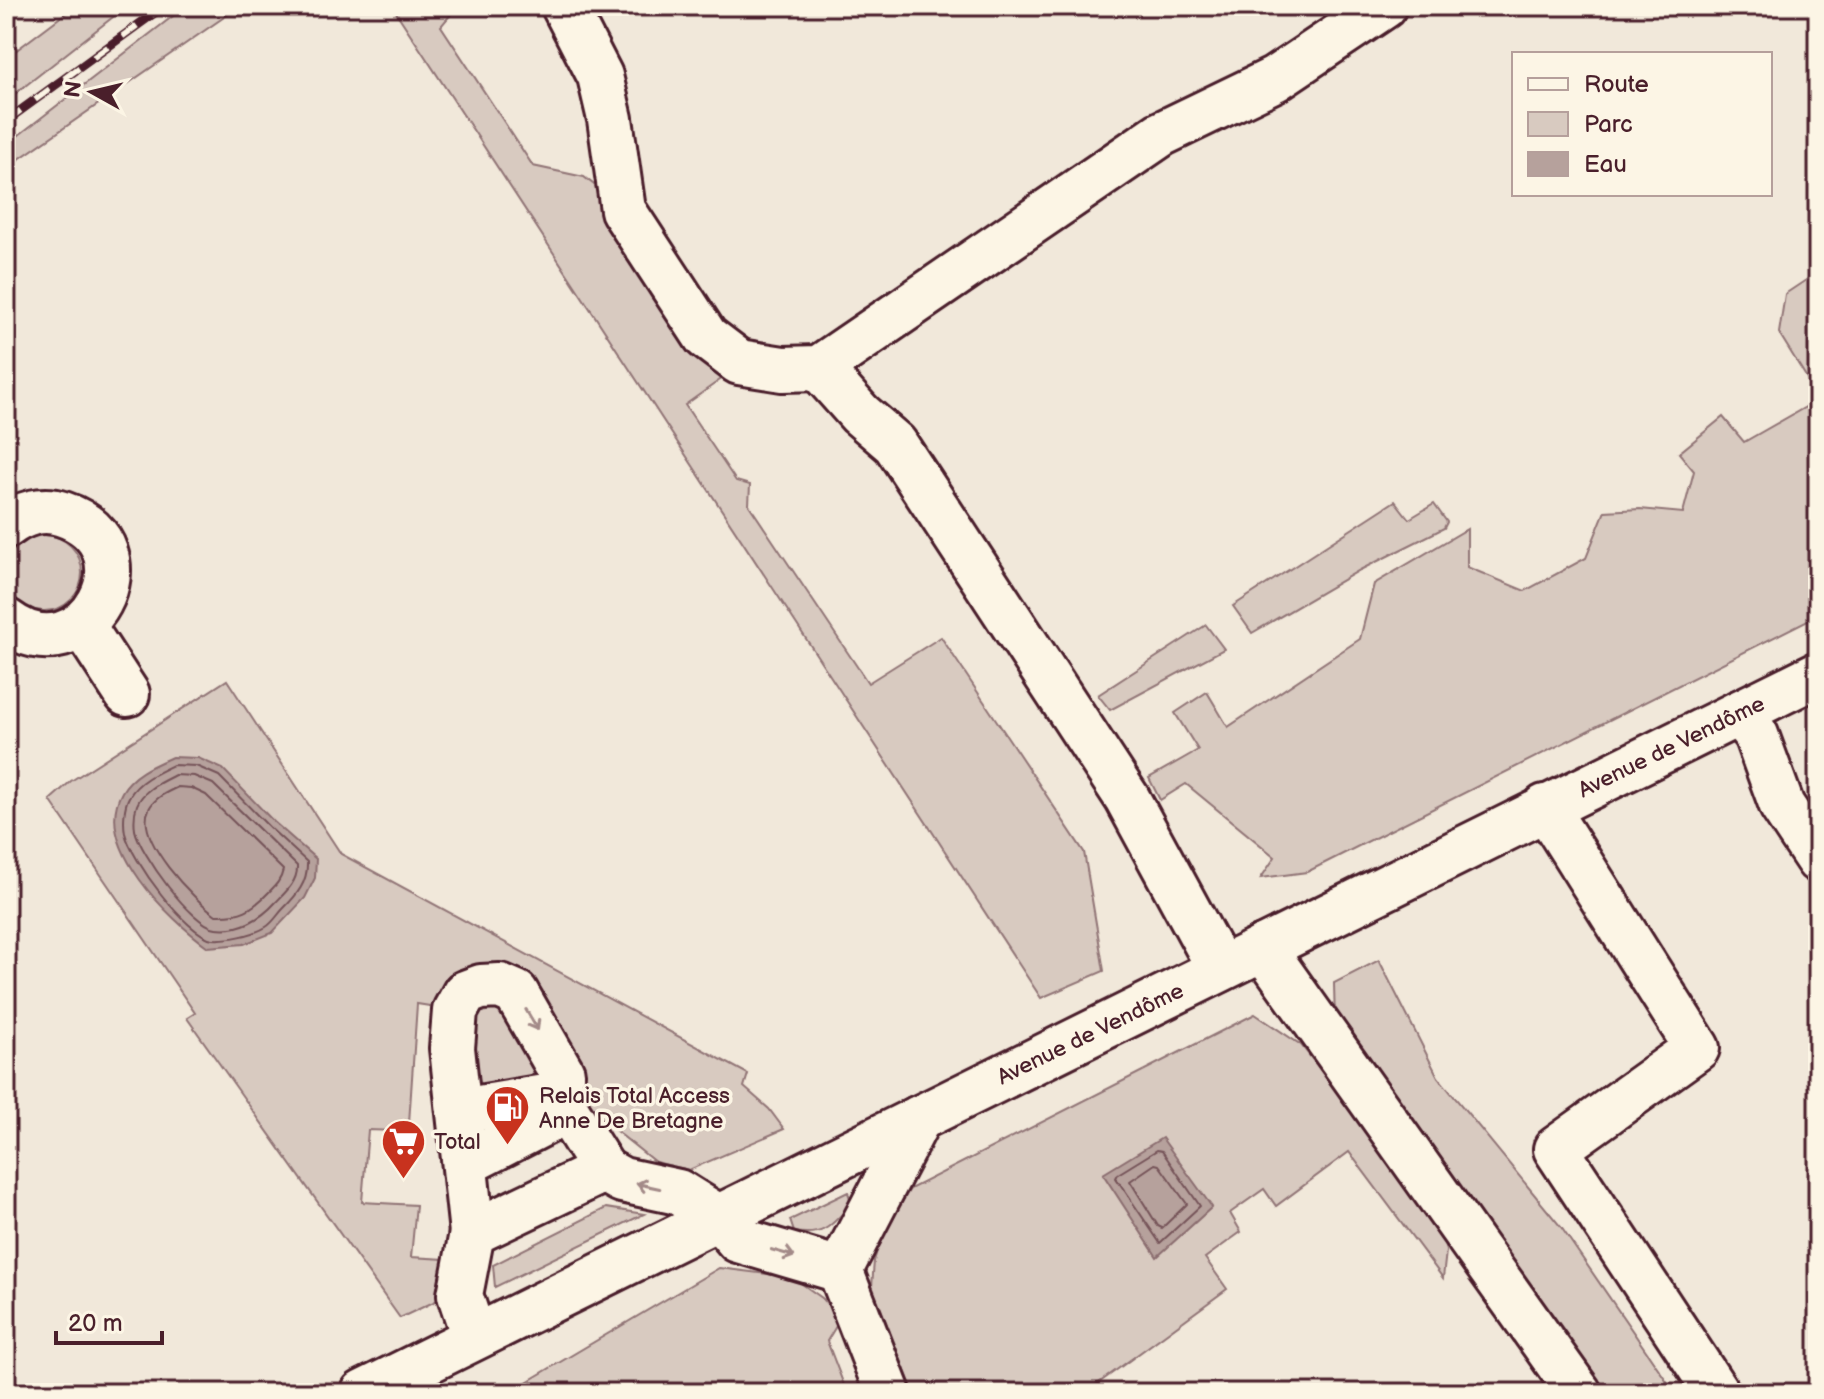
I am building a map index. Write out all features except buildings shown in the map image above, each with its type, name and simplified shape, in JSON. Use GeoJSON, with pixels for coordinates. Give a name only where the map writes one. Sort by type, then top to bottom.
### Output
{"type":"FeatureCollection","features":[{"type":"Feature","properties":{"kind":"main road"},"geometry":{"type":"LineString","coordinates":[[564,6],[600,76],[610,119],[623,210],[706,337],[739,362],[783,369],[819,368],[1161,134],[1275,79],[1384,6]]}},
{"type":"Feature","properties":{"kind":"main road"},"geometry":{"type":"LineString","coordinates":[[819,368],[860,414],[895,444],[1127,798],[1220,969]]}},
{"type":"Feature","properties":{"kind":"main road"},"geometry":{"type":"LineString","coordinates":[[6,526],[16,518],[35,511],[56,511],[76,518],[93,531],[104,549],[109,570],[106,591],[97,610],[82,625],[64,633],[45,636],[25,632],[6,621]]}},
{"type":"Feature","properties":{"kind":"main road"},"geometry":{"type":"LineString","coordinates":[[82,625],[127,694]]}},
{"type":"Feature","properties":{"kind":"main road","name":"Avenue de Vendôme"},"geometry":{"type":"LineString","coordinates":[[363,1393],[1818,674]]}},
{"type":"Feature","properties":{"kind":"main road"},"geometry":{"type":"LineString","coordinates":[[1739,713],[1756,735],[1782,806],[1818,860]]}},
{"type":"Feature","properties":{"kind":"main road"},"geometry":{"type":"LineString","coordinates":[[1545,807],[1697,1048],[1556,1149],[1717,1393]]}},
{"type":"Feature","properties":{"kind":"main road"},"geometry":{"type":"LineString","coordinates":[[1263,948],[1579,1393]]}},
{"type":"Feature","properties":{"kind":"main road"},"geometry":{"type":"LineString","coordinates":[[474,1337],[460,1295],[472,1233],[452,1048],[455,1011],[465,993],[481,987],[500,986],[516,993],[562,1073],[562,1103],[604,1170],[622,1180],[678,1192],[718,1217],[738,1240],[840,1270]]}},
{"type":"Feature","properties":{"kind":"main road"},"geometry":{"type":"LineString","coordinates":[[461,1111],[562,1103]]}},
{"type":"Feature","properties":{"kind":"main road"},"geometry":{"type":"LineString","coordinates":[[466,1163],[562,1103]]}},
{"type":"Feature","properties":{"kind":"main road"},"geometry":{"type":"LineString","coordinates":[[888,1393],[840,1270],[919,1118]]}},
{"type":"Feature","properties":{"kind":"main road"},"geometry":{"type":"LineString","coordinates":[[472,1233],[604,1170]]}},
{"type":"Feature","properties":{"kind":"green space"},"geometry":{"type":"Polygon","coordinates":[[[75,6],[127,6],[6,101],[6,58],[75,6]]]}},
{"type":"Feature","properties":{"kind":"green space"},"geometry":{"type":"Polygon","coordinates":[[[186,6],[240,6],[6,168],[6,145],[186,6]]]}},
{"type":"Feature","properties":{"kind":"green space"},"geometry":{"type":"Polygon","coordinates":[[[392,6],[458,6],[441,26],[533,166],[584,177],[612,199],[727,375],[685,405],[736,481],[750,485],[749,505],[868,683],[941,637],[1084,852],[1104,971],[1041,998],[392,6]]]}},
{"type":"Feature","properties":{"kind":"green space"},"geometry":{"type":"Polygon","coordinates":[[[1818,272],[1818,396],[1779,333],[1785,294],[1818,272]]]}},
{"type":"Feature","properties":{"kind":"green space"},"geometry":{"type":"Polygon","coordinates":[[[1818,400],[1818,615],[1307,872],[1261,878],[1275,857],[1186,784],[1160,800],[1149,778],[1198,750],[1175,713],[1207,692],[1228,727],[1360,639],[1374,584],[1467,529],[1467,567],[1525,591],[1586,558],[1605,511],[1640,509],[1683,513],[1694,471],[1679,453],[1723,417],[1744,442],[1818,400]]]}},
{"type":"Feature","properties":{"kind":"green space"},"geometry":{"type":"Polygon","coordinates":[[[1395,501],[1409,519],[1434,504],[1447,522],[1444,528],[1360,570],[1252,633],[1233,606],[1395,501]]]}},
{"type":"Feature","properties":{"kind":"green space"},"geometry":{"type":"Polygon","coordinates":[[[44,535],[59,538],[71,546],[79,558],[82,573],[79,588],[71,600],[59,608],[44,611],[29,608],[17,600],[9,588],[6,573],[9,558],[17,546],[29,538],[44,535]]]}},
{"type":"Feature","properties":{"kind":"green space"},"geometry":{"type":"Polygon","coordinates":[[[1206,625],[1224,649],[1110,710],[1098,695],[1206,625]]]}},
{"type":"Feature","properties":{"kind":"green space"},"geometry":{"type":"Polygon","coordinates":[[[227,680],[341,854],[748,1074],[744,1087],[769,1109],[784,1129],[689,1170],[655,1162],[595,1114],[531,990],[442,1008],[417,1004],[409,1123],[398,1122],[397,1131],[368,1130],[362,1202],[416,1205],[411,1257],[445,1259],[440,1299],[400,1318],[187,1018],[195,1013],[50,800],[71,781],[227,680]]]}},
{"type":"Feature","properties":{"kind":"green space"},"geometry":{"type":"Polygon","coordinates":[[[1379,960],[1438,1077],[1561,1227],[1675,1393],[1596,1393],[1335,1024],[1334,983],[1379,960]]]}},
{"type":"Feature","properties":{"kind":"green space"},"geometry":{"type":"Polygon","coordinates":[[[509,999],[542,1069],[489,1096],[467,1089],[475,1001],[509,999]]]}},
{"type":"Feature","properties":{"kind":"green space"},"geometry":{"type":"Polygon","coordinates":[[[1255,1014],[1301,1045],[1439,1221],[1446,1251],[1443,1278],[1349,1152],[1276,1206],[1264,1189],[1230,1213],[1241,1232],[1205,1258],[1227,1289],[1085,1393],[914,1393],[872,1287],[874,1261],[882,1234],[910,1189],[1255,1014]]]}},
{"type":"Feature","properties":{"kind":"green space"},"geometry":{"type":"Polygon","coordinates":[[[848,1192],[851,1204],[827,1228],[813,1233],[794,1232],[790,1220],[848,1192]]]}},
{"type":"Feature","properties":{"kind":"green space"},"geometry":{"type":"Polygon","coordinates":[[[606,1208],[644,1214],[495,1287],[493,1265],[606,1208]]]}},
{"type":"Feature","properties":{"kind":"green space"},"geometry":{"type":"Polygon","coordinates":[[[719,1268],[792,1277],[822,1298],[841,1318],[827,1341],[847,1393],[508,1393],[719,1268]]]}},
{"type":"Feature","properties":{"kind":"water"},"geometry":{"type":"Polygon","coordinates":[[[172,757],[198,758],[223,769],[274,822],[316,859],[315,878],[305,898],[272,933],[244,944],[208,947],[156,900],[126,857],[117,835],[116,813],[122,792],[137,775],[172,757]]]}},
{"type":"Feature","properties":{"kind":"water"},"geometry":{"type":"Polygon","coordinates":[[[1162,1138],[1212,1207],[1157,1257],[1103,1174],[1162,1138]]]}},
{"type":"Feature","properties":{"kind":"railway"},"geometry":{"type":"LineString","coordinates":[[6,121],[164,6]]}},
{"type":"Feature","properties":{"kind":"place","name":"Relais Total Access Anne De Bretagne"},"geometry":{"type":"Point","coordinates":[508,1147]}},
{"type":"Feature","properties":{"kind":"place","name":"Total"},"geometry":{"type":"Point","coordinates":[403,1180]}}]}
